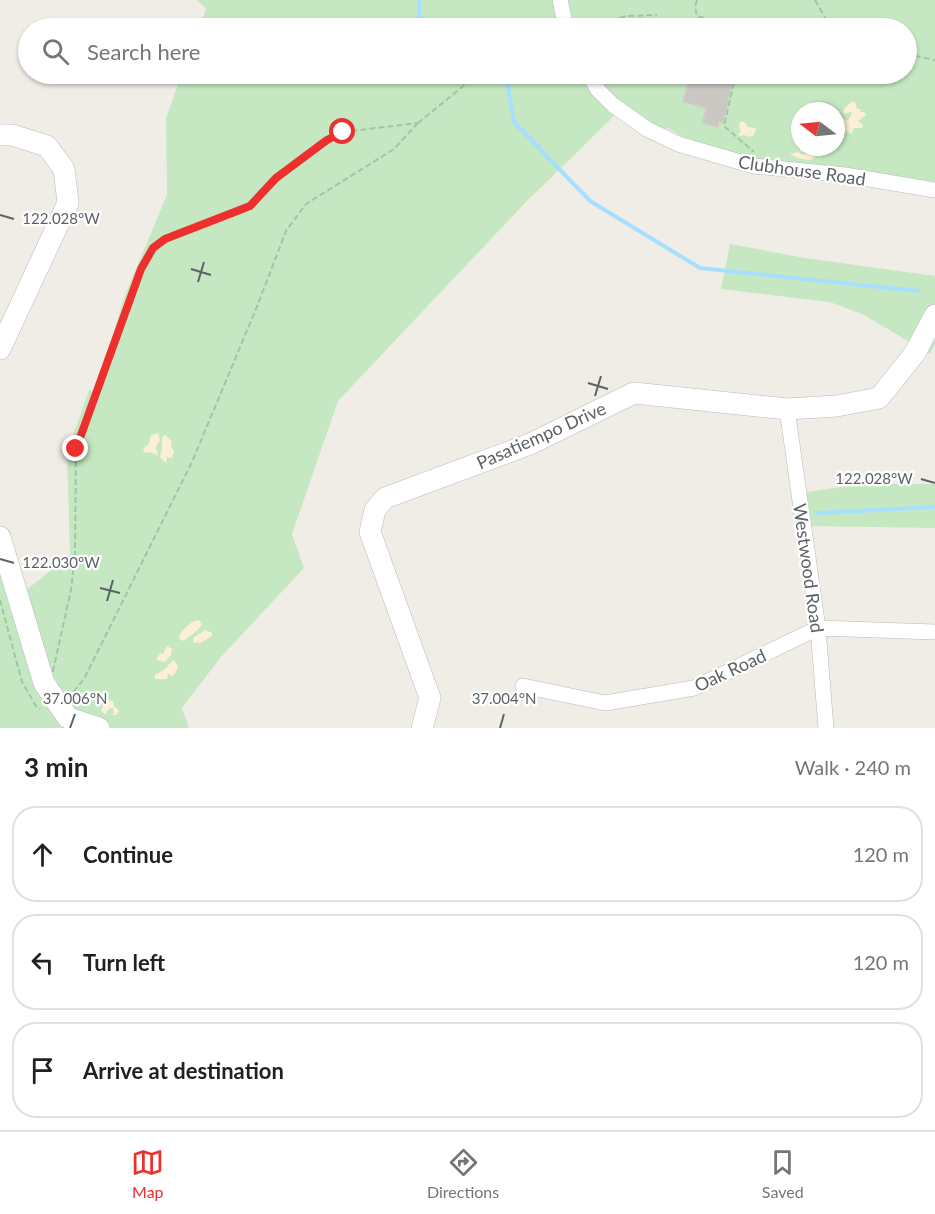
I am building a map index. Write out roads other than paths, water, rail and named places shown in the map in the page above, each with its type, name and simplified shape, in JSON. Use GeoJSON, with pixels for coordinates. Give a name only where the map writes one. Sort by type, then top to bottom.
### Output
{"type":"FeatureCollection","features":[{"type":"Feature","properties":{"kind":"street"},"geometry":{"type":"LineString","coordinates":[[560,0],[564,18]]}},
{"type":"Feature","properties":{"kind":"street","name":"Clubhouse Road"},"geometry":{"type":"LineString","coordinates":[[595,84],[613,105],[647,129],[678,144],[754,166],[845,176],[935,190]]}},
{"type":"Feature","properties":{"kind":"street"},"geometry":{"type":"LineString","coordinates":[[0,135],[12,135],[46,146],[64,169],[68,203],[0,349]]}},
{"type":"Feature","properties":{"kind":"street","name":"Pasatiempo Drive"},"geometry":{"type":"LineString","coordinates":[[422,728],[430,698],[370,532],[375,510],[385,498],[530,444],[634,393],[788,409],[837,406],[879,398],[915,353],[935,315]]}},
{"type":"Feature","properties":{"kind":"street","name":"Westwood Road"},"geometry":{"type":"LineString","coordinates":[[788,409],[818,628],[826,728]]}},
{"type":"Feature","properties":{"kind":"street"},"geometry":{"type":"LineString","coordinates":[[0,537],[44,683],[68,718],[99,728]]}},
{"type":"Feature","properties":{"kind":"street","name":"Oak Road"},"geometry":{"type":"LineString","coordinates":[[523,686],[605,703],[694,688],[818,628],[935,632]]}},
{"type":"Feature","properties":{"kind":"waterway"},"geometry":{"type":"LineString","coordinates":[[419,0],[421,18]]}},
{"type":"Feature","properties":{"kind":"waterway"},"geometry":{"type":"LineString","coordinates":[[508,84],[514,122],[590,201],[700,268],[918,291]]}},
{"type":"Feature","properties":{"kind":"waterway"},"geometry":{"type":"LineString","coordinates":[[817,513],[935,507]]}}]}
